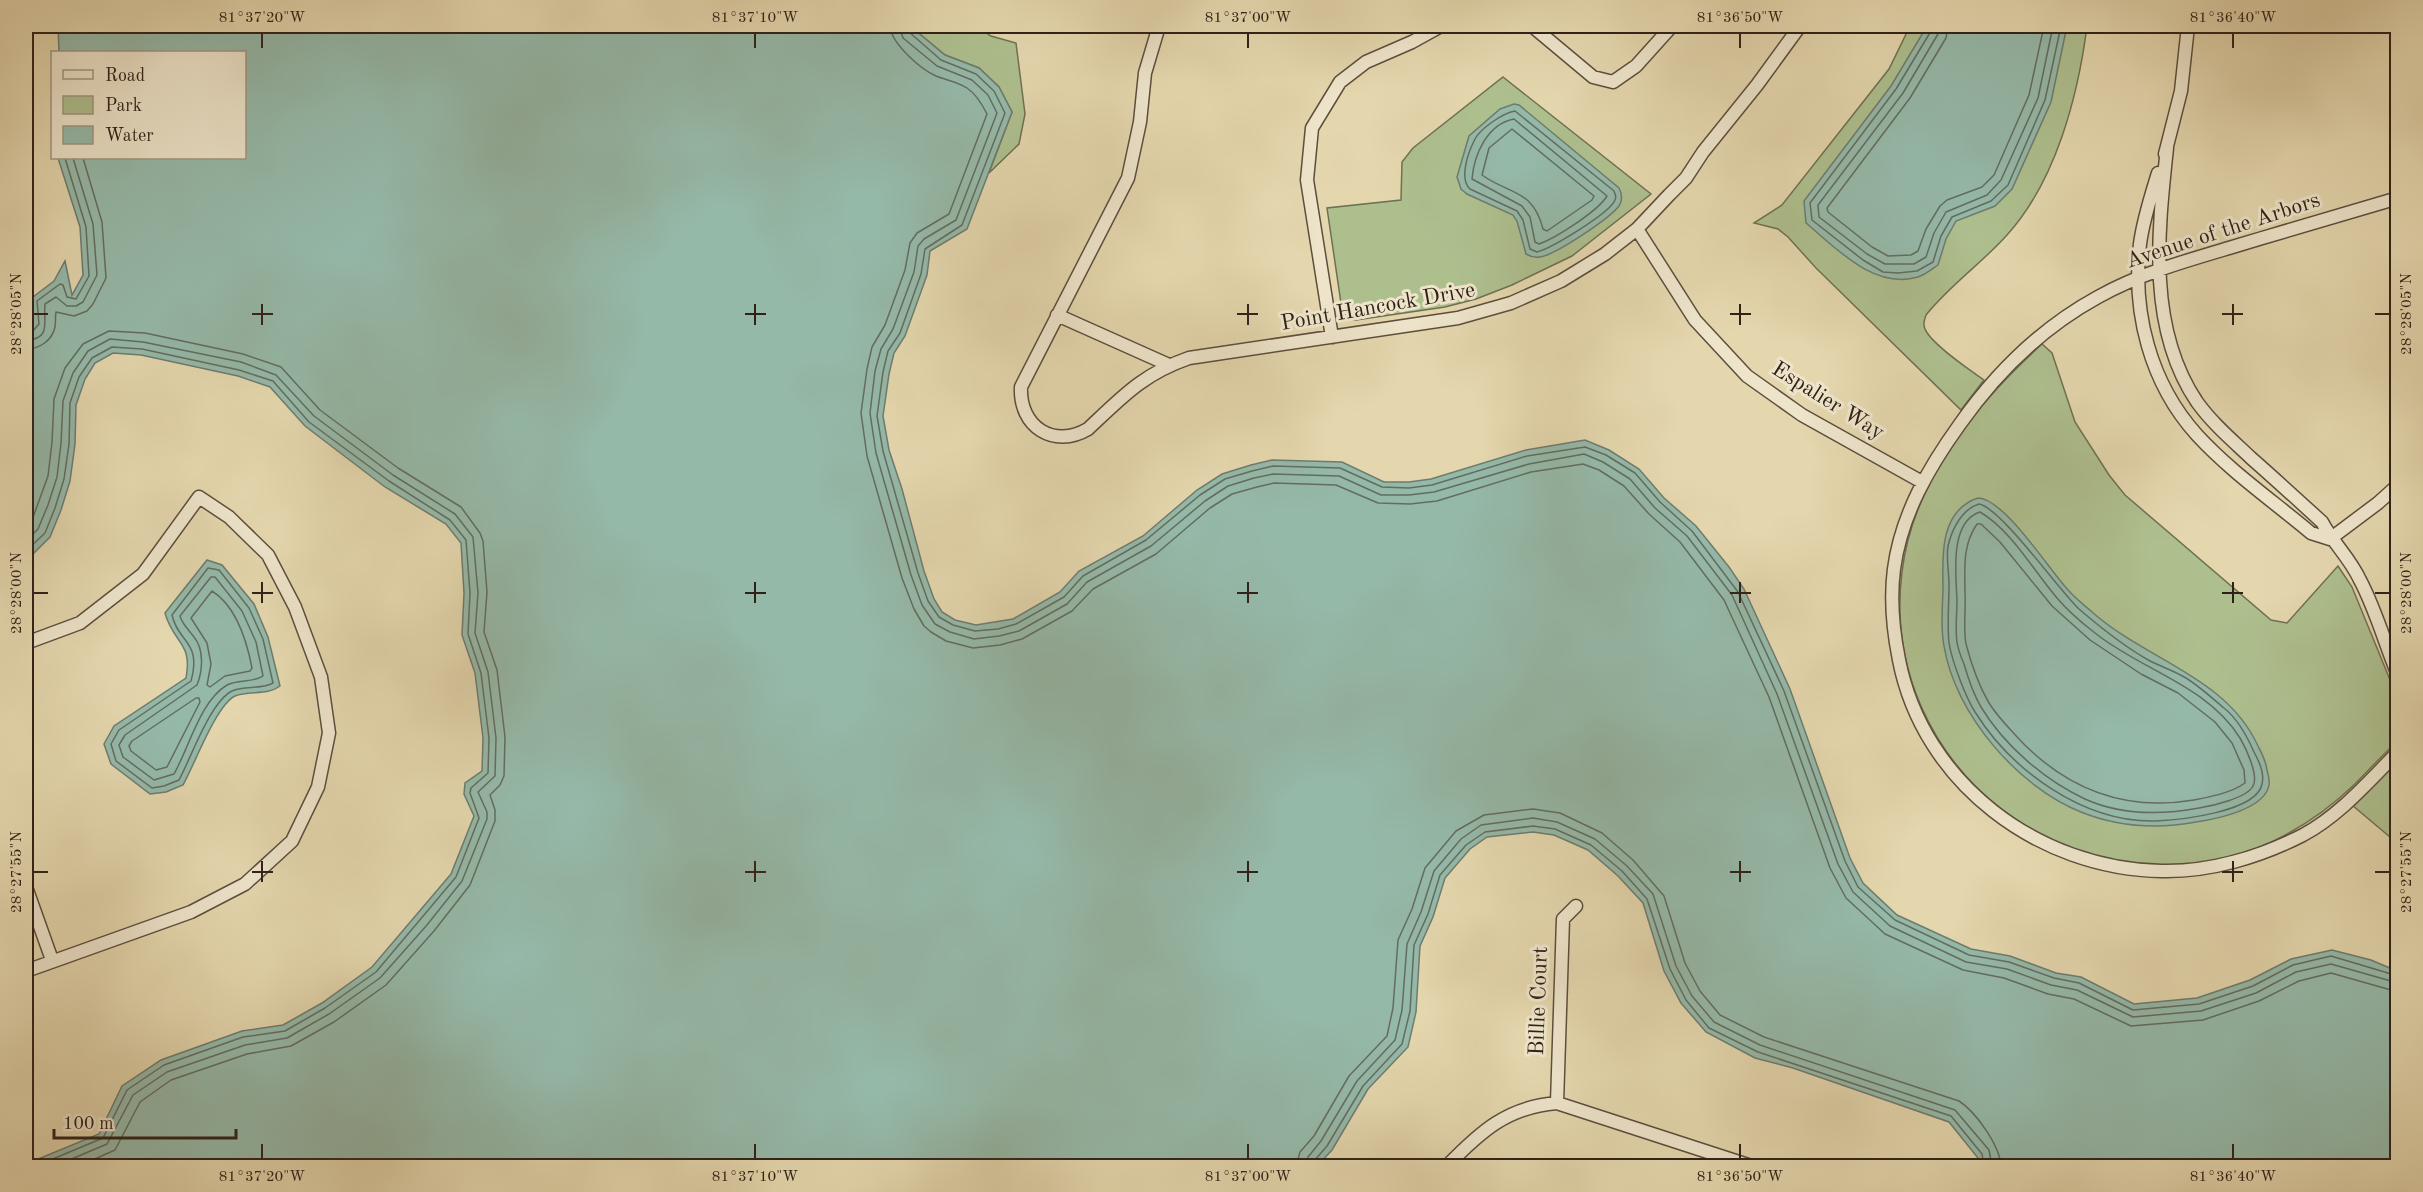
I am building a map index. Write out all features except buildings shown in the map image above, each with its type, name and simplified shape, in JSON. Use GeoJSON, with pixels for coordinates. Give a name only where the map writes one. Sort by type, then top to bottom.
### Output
{"type":"FeatureCollection","features":[{"type":"Feature","properties":{"kind":"street","name":"Point Hancock Drive"},"geometry":{"type":"LineString","coordinates":[[1159,26],[1145,73],[1140,122],[1128,178],[1021,387],[1021,399],[1026,416],[1041,430],[1062,437],[1080,434],[1089,429],[1139,382],[1169,365],[1209,354],[1458,318],[1511,303],[1561,281],[1637,229],[1686,178],[1703,152],[1757,85],[1800,26]]}},
{"type":"Feature","properties":{"kind":"street"},"geometry":{"type":"LineString","coordinates":[[1332,337],[1307,180],[1312,128],[1340,82],[1366,62],[1412,42],[1441,26]]}},
{"type":"Feature","properties":{"kind":"street"},"geometry":{"type":"LineString","coordinates":[[1532,26],[1593,76],[1613,82],[1636,66],[1672,26]]}},
{"type":"Feature","properties":{"kind":"street"},"geometry":{"type":"LineString","coordinates":[[2188,26],[2181,91],[2140,243],[2141,320],[2145,343],[2164,387],[2180,414],[2197,435],[2312,532],[2330,538]]}},
{"type":"Feature","properties":{"kind":"street"},"geometry":{"type":"LineString","coordinates":[[2167,148],[2161,201],[2159,269],[2163,316],[2181,374],[2197,402],[2219,429],[2322,522],[2330,538],[2344,553],[2361,580],[2397,675]]}},
{"type":"Feature","properties":{"kind":"street","name":"Avenue of the Arbors"},"geometry":{"type":"LineString","coordinates":[[2397,198],[2159,269],[2097,297],[2025,349],[1992,381],[1950,438],[1922,482],[1900,541],[1894,570],[1892,607],[1895,639],[1911,705],[1943,759],[1965,787],[2015,828],[2047,845],[2079,858],[2108,866],[2165,872],[2222,864],[2252,857],[2322,823],[2346,804],[2397,752]]}},
{"type":"Feature","properties":{"kind":"street","name":"Espalier Way"},"geometry":{"type":"LineString","coordinates":[[1637,229],[1695,320],[1747,376],[1803,415],[1922,482]]}},
{"type":"Feature","properties":{"kind":"street"},"geometry":{"type":"LineString","coordinates":[[1058,315],[1169,365]]}},
{"type":"Feature","properties":{"kind":"street"},"geometry":{"type":"LineString","coordinates":[[2330,538],[2378,503],[2397,485]]}},
{"type":"Feature","properties":{"kind":"street"},"geometry":{"type":"LineString","coordinates":[[26,643],[80,623],[143,574],[199,497],[229,518],[268,555],[295,607],[321,677],[328,733],[318,787],[292,841],[245,884],[192,912],[26,971]]}},
{"type":"Feature","properties":{"kind":"street"},"geometry":{"type":"LineString","coordinates":[[26,887],[52,960]]}},
{"type":"Feature","properties":{"kind":"street","name":"Billie Court"},"geometry":{"type":"LineString","coordinates":[[1557,1103],[1563,919],[1576,906]]}},
{"type":"Feature","properties":{"kind":"street"},"geometry":{"type":"LineString","coordinates":[[1447,1167],[1488,1126],[1540,1104],[1557,1103],[1751,1167]]}},
{"type":"Feature","properties":{"kind":"green space"},"geometry":{"type":"Polygon","coordinates":[[[910,26],[976,26],[991,36],[1016,43],[1025,114],[1019,144],[989,173],[1012,112],[999,87],[979,68],[945,55],[910,26]]]}},
{"type":"Feature","properties":{"kind":"green space"},"geometry":{"type":"Polygon","coordinates":[[[1910,26],[2087,26],[2071,109],[2051,164],[2039,189],[2007,235],[1935,304],[1925,317],[1924,327],[1935,342],[1984,380],[1961,410],[1816,268],[1788,237],[1778,229],[1754,223],[1782,205],[1889,69],[1910,26]]]}},
{"type":"Feature","properties":{"kind":"green space"},"geometry":{"type":"Polygon","coordinates":[[[1503,77],[1651,194],[1572,256],[1512,285],[1476,299],[1445,307],[1350,319],[1342,310],[1327,208],[1401,200],[1402,162],[1413,148],[1503,77]]]}},
{"type":"Feature","properties":{"kind":"green space"},"geometry":{"type":"Polygon","coordinates":[[[2042,344],[2052,353],[2075,422],[2109,475],[2125,495],[2271,620],[2287,623],[2338,566],[2352,587],[2397,697],[2397,742],[2333,803],[2298,828],[2260,847],[2191,864],[2123,863],[2060,844],[2003,810],[1956,764],[1922,708],[1903,643],[1902,572],[1908,538],[1919,506],[1951,446],[1994,392],[2042,344]]]}},
{"type":"Feature","properties":{"kind":"green space"},"geometry":{"type":"Polygon","coordinates":[[[2397,759],[2397,843],[2352,805],[2397,759]]]}},
{"type":"Feature","properties":{"kind":"water"},"geometry":{"type":"Polygon","coordinates":[[[58,26],[910,26],[945,55],[979,68],[999,87],[1012,112],[967,229],[930,251],[927,275],[905,336],[894,353],[883,416],[889,450],[924,571],[934,599],[942,612],[955,620],[976,625],[1013,619],[1060,592],[1079,571],[1143,536],[1197,490],[1222,474],[1251,465],[1272,460],[1342,462],[1384,482],[1409,482],[1431,479],[1526,450],[1585,440],[1609,450],[1639,469],[1664,498],[1696,526],[1744,589],[1790,689],[1850,858],[1863,883],[1897,915],[1971,949],[2010,956],[2056,973],[2081,977],[2134,1004],[2197,998],[2250,980],[2291,959],[2332,950],[2371,960],[2397,971],[2397,1166],[1979,1166],[1978,1158],[1949,1122],[1793,1068],[1755,1058],[1706,1032],[1681,1003],[1664,971],[1643,903],[1618,876],[1588,850],[1554,835],[1533,832],[1487,837],[1470,849],[1445,878],[1433,917],[1420,946],[1416,1012],[1408,1047],[1368,1089],[1332,1150],[1317,1166],[26,1166],[26,1164],[99,1134],[122,1086],[161,1060],[242,1031],[283,1025],[322,1003],[372,967],[451,874],[474,816],[464,794],[465,783],[482,771],[483,738],[475,673],[462,635],[464,593],[461,543],[446,524],[385,487],[305,426],[270,387],[238,376],[141,355],[113,353],[95,363],[85,379],[76,405],[75,444],[70,481],[61,510],[50,537],[26,561],[26,326],[28,327],[33,322],[29,300],[54,281],[65,261],[72,295],[83,275],[80,227],[58,159],[246,159],[246,51],[59,51],[58,26]]]}},
{"type":"Feature","properties":{"kind":"water"},"geometry":{"type":"Polygon","coordinates":[[[1927,26],[2067,26],[2051,102],[2012,189],[1995,206],[1956,221],[1946,239],[1938,265],[1931,270],[1918,277],[1886,278],[1857,264],[1806,223],[1804,201],[1891,86],[1927,26]]]}},
{"type":"Feature","properties":{"kind":"water"},"geometry":{"type":"Polygon","coordinates":[[[1514,104],[1519,105],[1619,188],[1621,195],[1619,206],[1605,219],[1581,236],[1540,257],[1526,254],[1517,221],[1513,215],[1467,194],[1461,189],[1457,177],[1469,136],[1500,109],[1514,104]]]}},
{"type":"Feature","properties":{"kind":"water"},"geometry":{"type":"Polygon","coordinates":[[[1978,498],[1989,501],[2013,522],[2069,591],[2091,611],[2135,643],[2205,685],[2226,702],[2244,722],[2265,761],[2269,785],[2266,793],[2259,800],[2239,811],[2205,821],[2153,826],[2109,821],[2081,812],[2057,800],[2035,785],[1993,745],[1961,697],[1950,672],[1942,631],[1943,560],[1946,534],[1957,512],[1978,498]]]}},
{"type":"Feature","properties":{"kind":"water"},"geometry":{"type":"Polygon","coordinates":[[[207,560],[222,565],[254,604],[268,637],[280,686],[269,691],[235,696],[220,711],[183,785],[166,792],[150,794],[111,764],[104,744],[114,726],[186,678],[185,650],[168,623],[165,613],[207,560]]]}}]}
